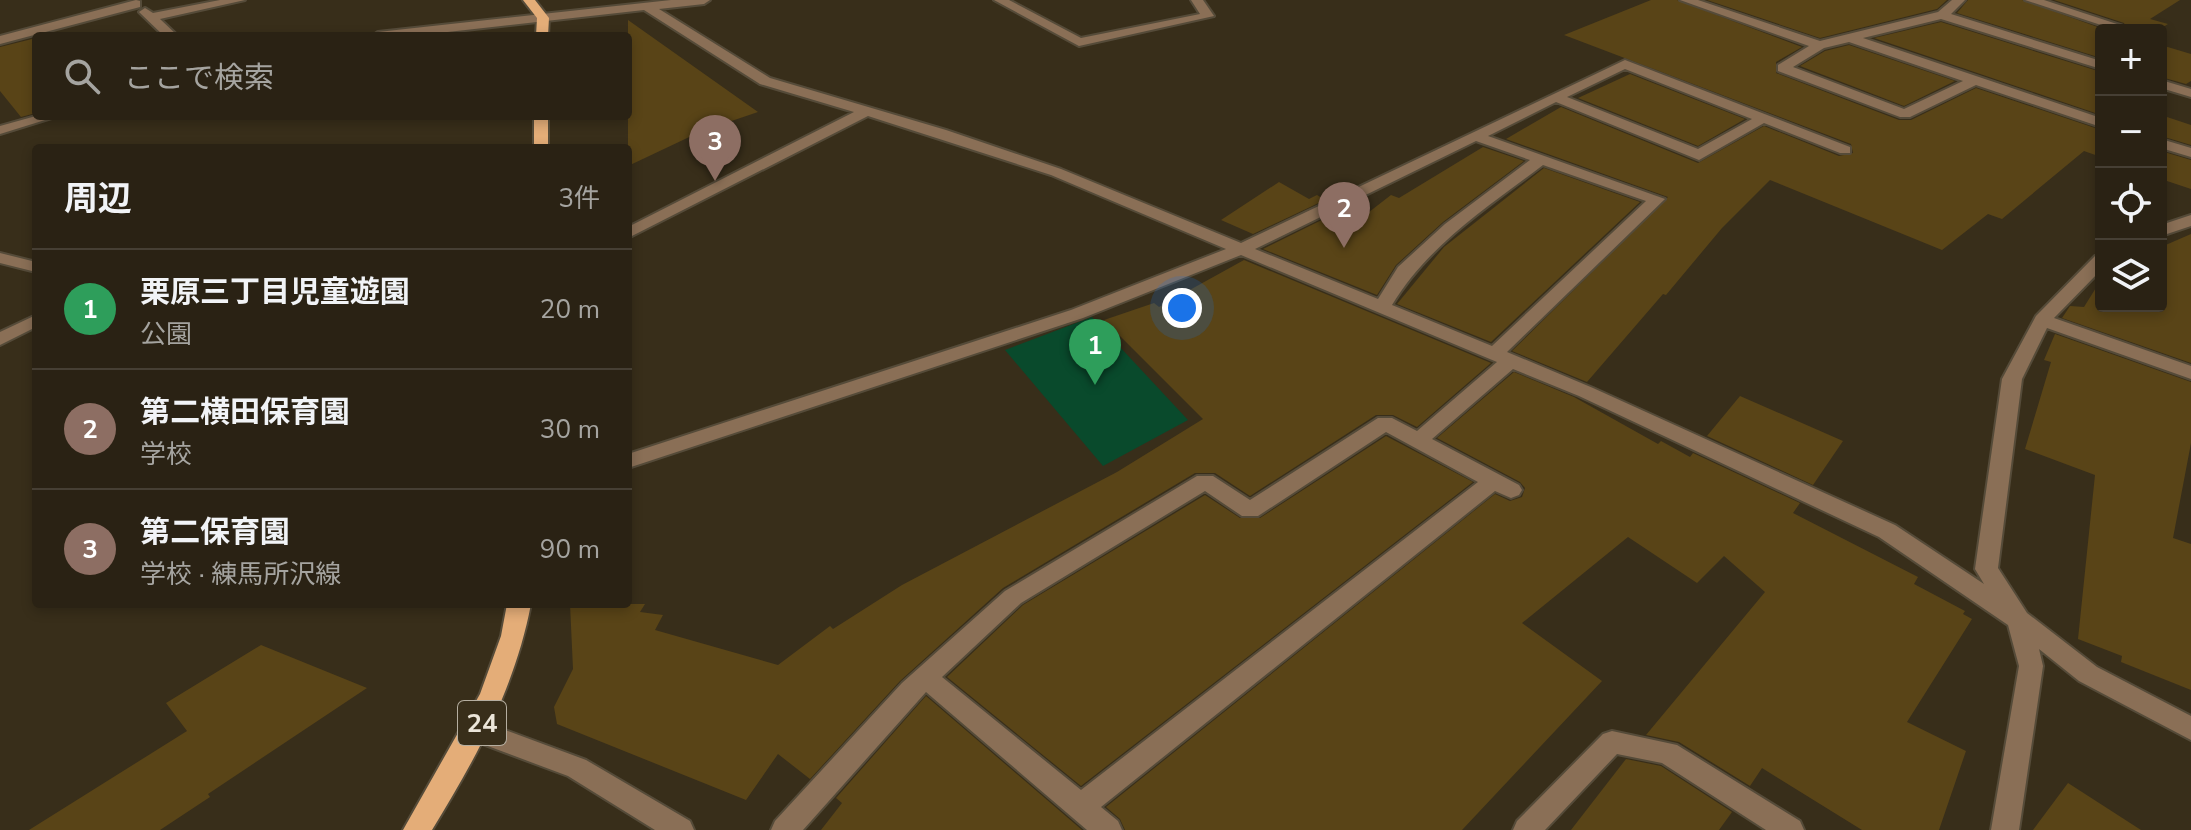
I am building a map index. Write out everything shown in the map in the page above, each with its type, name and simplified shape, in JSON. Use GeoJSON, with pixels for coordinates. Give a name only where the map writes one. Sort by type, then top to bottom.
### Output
{"type":"FeatureCollection","features":[{"type":"Feature","properties":{"kind":"main road"},"geometry":{"type":"LineString","coordinates":[[529,0],[543,18],[542,32]]}},
{"type":"Feature","properties":{"kind":"main road"},"geometry":{"type":"LineString","coordinates":[[541,120],[541,144]]}},
{"type":"Feature","properties":{"kind":"main road","name":"24"},"geometry":{"type":"LineString","coordinates":[[417,830],[478,731],[514,638],[518,608]]}},
{"type":"Feature","properties":{"kind":"street"},"geometry":{"type":"LineString","coordinates":[[151,17],[239,0]]}},
{"type":"Feature","properties":{"kind":"street"},"geometry":{"type":"LineString","coordinates":[[415,32],[704,0]]}},
{"type":"Feature","properties":{"kind":"street"},"geometry":{"type":"LineString","coordinates":[[1000,0],[1079,42],[1208,16],[1197,0]]}},
{"type":"Feature","properties":{"kind":"street"},"geometry":{"type":"LineString","coordinates":[[1686,0],[1819,45]]}},
{"type":"Feature","properties":{"kind":"street"},"geometry":{"type":"LineString","coordinates":[[1959,0],[1942,15],[1819,45],[1783,68],[1905,114],[1975,80]]}},
{"type":"Feature","properties":{"kind":"street"},"geometry":{"type":"LineString","coordinates":[[2031,0],[2110,24]]}},
{"type":"Feature","properties":{"kind":"street"},"geometry":{"type":"LineString","coordinates":[[0,40],[133,2],[168,32]]}},
{"type":"Feature","properties":{"kind":"street"},"geometry":{"type":"LineString","coordinates":[[646,6],[765,81],[1056,172],[1503,357],[1887,531],[2019,620],[2088,674],[2191,729]]}},
{"type":"Feature","properties":{"kind":"street"},"geometry":{"type":"LineString","coordinates":[[1942,15],[2095,63]]}},
{"type":"Feature","properties":{"kind":"street"},"geometry":{"type":"LineString","coordinates":[[1848,37],[2095,121]]}},
{"type":"Feature","properties":{"kind":"street"},"geometry":{"type":"LineString","coordinates":[[632,460],[1077,314],[1241,249],[1625,64],[1845,150]]}},
{"type":"Feature","properties":{"kind":"street"},"geometry":{"type":"LineString","coordinates":[[2167,86],[2189,91]]}},
{"type":"Feature","properties":{"kind":"street"},"geometry":{"type":"LineString","coordinates":[[1555,97],[1699,155],[1763,118]]}},
{"type":"Feature","properties":{"kind":"street"},"geometry":{"type":"LineString","coordinates":[[632,231],[866,111]]}},
{"type":"Feature","properties":{"kind":"street"},"geometry":{"type":"LineString","coordinates":[[0,130],[36,120]]}},
{"type":"Feature","properties":{"kind":"street"},"geometry":{"type":"LineString","coordinates":[[1418,441],[1657,199],[1478,137]]}},
{"type":"Feature","properties":{"kind":"street"},"geometry":{"type":"LineString","coordinates":[[2167,145],[2191,153]]}},
{"type":"Feature","properties":{"kind":"street"},"geometry":{"type":"LineString","coordinates":[[1382,307],[1404,271],[1451,227],[1542,158]]}},
{"type":"Feature","properties":{"kind":"street"},"geometry":{"type":"LineString","coordinates":[[2167,229],[2191,220]]}},
{"type":"Feature","properties":{"kind":"street"},"geometry":{"type":"LineString","coordinates":[[0,258],[32,266]]}},
{"type":"Feature","properties":{"kind":"street"},"geometry":{"type":"LineString","coordinates":[[2005,830],[2031,666],[2019,620],[1986,569],[2012,379],[2042,320],[2095,266]]}},
{"type":"Feature","properties":{"kind":"street"},"geometry":{"type":"LineString","coordinates":[[2042,320],[2191,373]]}},
{"type":"Feature","properties":{"kind":"street"},"geometry":{"type":"LineString","coordinates":[[0,339],[32,322]]}},
{"type":"Feature","properties":{"kind":"street"},"geometry":{"type":"LineString","coordinates":[[785,830],[925,677],[1013,597],[1205,481],[1250,510],[1385,423],[1502,485],[1080,807]]}},
{"type":"Feature","properties":{"kind":"street"},"geometry":{"type":"LineString","coordinates":[[925,677],[1108,830]]}},
{"type":"Feature","properties":{"kind":"street"},"geometry":{"type":"LineString","coordinates":[[478,731],[577,768],[680,830]]}},
{"type":"Feature","properties":{"kind":"street"},"geometry":{"type":"LineString","coordinates":[[1527,830],[1612,742],[1668,753],[1790,830]]}},
{"type":"Feature","properties":{"kind":"green space"},"geometry":{"type":"Polygon","coordinates":[[[1092,317],[1188,420],[1103,466],[1005,350],[1092,317]]]}},
{"type":"Feature","properties":{"kind":"building"},"geometry":{"type":"Polygon","coordinates":[[[1651,0],[1677,0],[1802,47],[1776,62],[1776,73],[1899,120],[1911,120],[1976,88],[2095,128],[2095,155],[2084,151],[2002,219],[1988,214],[1942,250],[1770,180],[1722,228],[1587,382],[1512,351],[1668,197],[1506,139],[1561,107],[1698,163],[1764,126],[1839,156],[1853,153],[1851,144],[1564,35],[1651,0]]]}},
{"type":"Feature","properties":{"kind":"building"},"geometry":{"type":"Polygon","coordinates":[[[1707,0],[1947,0],[1937,9],[1820,38],[1707,0]]]}},
{"type":"Feature","properties":{"kind":"building"},"geometry":{"type":"Polygon","coordinates":[[[1968,0],[2022,0],[2095,26],[2095,56],[1957,13],[1968,0]]]}},
{"type":"Feature","properties":{"kind":"building"},"geometry":{"type":"Polygon","coordinates":[[[2054,0],[2180,0],[2150,19],[2167,25],[2124,23],[2054,0]]]}},
{"type":"Feature","properties":{"kind":"building"},"geometry":{"type":"Polygon","coordinates":[[[628,20],[758,112],[702,131],[632,164],[628,120],[632,120],[632,32],[628,32],[628,20]]]}},
{"type":"Feature","properties":{"kind":"building"},"geometry":{"type":"Polygon","coordinates":[[[1941,22],[2095,70],[2095,113],[1874,38],[1941,22]]]}},
{"type":"Feature","properties":{"kind":"building"},"geometry":{"type":"Polygon","coordinates":[[[32,39],[32,114],[21,117],[0,91],[0,47],[32,39]]]}},
{"type":"Feature","properties":{"kind":"building"},"geometry":{"type":"Polygon","coordinates":[[[1849,45],[1955,81],[1904,106],[1800,66],[1825,51],[1849,45]]]}},
{"type":"Feature","properties":{"kind":"building"},"geometry":{"type":"Polygon","coordinates":[[[2167,47],[2191,54],[2191,81],[2186,84],[2167,79],[2167,47]]]}},
{"type":"Feature","properties":{"kind":"building"},"geometry":{"type":"Polygon","coordinates":[[[1630,74],[1745,119],[1698,146],[1578,98],[1630,74]]]}},
{"type":"Feature","properties":{"kind":"building"},"geometry":{"type":"Polygon","coordinates":[[[2167,117],[2191,125],[2191,145],[2167,138],[2167,117]]]}},
{"type":"Feature","properties":{"kind":"building"},"geometry":{"type":"Polygon","coordinates":[[[1483,147],[1524,161],[1443,222],[1396,265],[1377,295],[1263,249],[1342,210],[1360,219],[1391,195],[1399,198],[1483,147]]]}},
{"type":"Feature","properties":{"kind":"building"},"geometry":{"type":"Polygon","coordinates":[[[2167,153],[2191,160],[2191,189],[2167,181],[2167,153]]]}},
{"type":"Feature","properties":{"kind":"building"},"geometry":{"type":"Polygon","coordinates":[[[1544,168],[1640,202],[1491,342],[1397,304],[1444,247],[1544,168]]]}},
{"type":"Feature","properties":{"kind":"building"},"geometry":{"type":"Polygon","coordinates":[[[1279,182],[1309,199],[1317,195],[1325,200],[1253,234],[1221,220],[1279,182]]]}},
{"type":"Feature","properties":{"kind":"building"},"geometry":{"type":"Polygon","coordinates":[[[2191,234],[2191,363],[2062,318],[2070,306],[2084,307],[2095,289],[2095,312],[2167,312],[2167,244],[2191,234]]]}},
{"type":"Feature","properties":{"kind":"building"},"geometry":{"type":"Polygon","coordinates":[[[1244,260],[1491,363],[1417,427],[1393,415],[1376,415],[1250,496],[1215,473],[1195,473],[1003,588],[900,681],[810,779],[778,754],[746,800],[557,724],[554,707],[573,669],[570,608],[632,608],[632,604],[645,604],[640,612],[663,615],[655,630],[778,665],[830,626],[833,629],[902,585],[1117,472],[1203,419],[1104,320],[1154,303],[1159,307],[1244,260]]]}},
{"type":"Feature","properties":{"kind":"building"},"geometry":{"type":"Polygon","coordinates":[[[2055,334],[2191,382],[2191,443],[2173,538],[2191,544],[2191,690],[2121,662],[2122,656],[2078,639],[2095,475],[2025,449],[2051,362],[2044,360],[2055,334]]]}},
{"type":"Feature","properties":{"kind":"building"},"geometry":{"type":"Polygon","coordinates":[[[1514,372],[1574,397],[1658,444],[1661,441],[1690,457],[1693,453],[1800,503],[1793,513],[1918,577],[1914,584],[1965,611],[1963,614],[1972,619],[1907,722],[1966,751],[1939,830],[1862,830],[1762,768],[1750,786],[1679,742],[1646,735],[1765,592],[1724,556],[1697,583],[1628,537],[1522,623],[1602,681],[1462,830],[1125,830],[1120,819],[1106,807],[1495,494],[1510,501],[1522,497],[1525,488],[1520,482],[1437,438],[1514,372]]]}},
{"type":"Feature","properties":{"kind":"building"},"geometry":{"type":"Polygon","coordinates":[[[1740,396],[1843,441],[1813,485],[1707,436],[1740,396]]]}},
{"type":"Feature","properties":{"kind":"building"},"geometry":{"type":"Polygon","coordinates":[[[1386,436],[1473,482],[1081,786],[947,677],[1023,605],[1205,495],[1240,518],[1260,518],[1386,436]]]}},
{"type":"Feature","properties":{"kind":"building"},"geometry":{"type":"Polygon","coordinates":[[[261,645],[367,688],[208,794],[210,797],[160,830],[29,830],[187,731],[166,703],[261,645]]]}},
{"type":"Feature","properties":{"kind":"building"},"geometry":{"type":"Polygon","coordinates":[[[926,696],[1082,830],[821,830],[842,803],[836,798],[926,696]]]}},
{"type":"Feature","properties":{"kind":"building"},"geometry":{"type":"Polygon","coordinates":[[[1626,759],[1661,766],[1732,812],[1719,830],[1571,830],[1626,759]]]}},
{"type":"Feature","properties":{"kind":"building"},"geometry":{"type":"Polygon","coordinates":[[[2068,783],[2141,830],[2033,830],[2068,783]]]}},
{"type":"Feature","properties":{"kind":"place","name":"第二保育園"},"geometry":{"type":"Point","coordinates":[715,181]}},
{"type":"Feature","properties":{"kind":"place","name":"第二横田保育園"},"geometry":{"type":"Point","coordinates":[1344,248]}},
{"type":"Feature","properties":{"kind":"place","name":"栗原三丁目児童遊園"},"geometry":{"type":"Point","coordinates":[1095,385]}}]}
